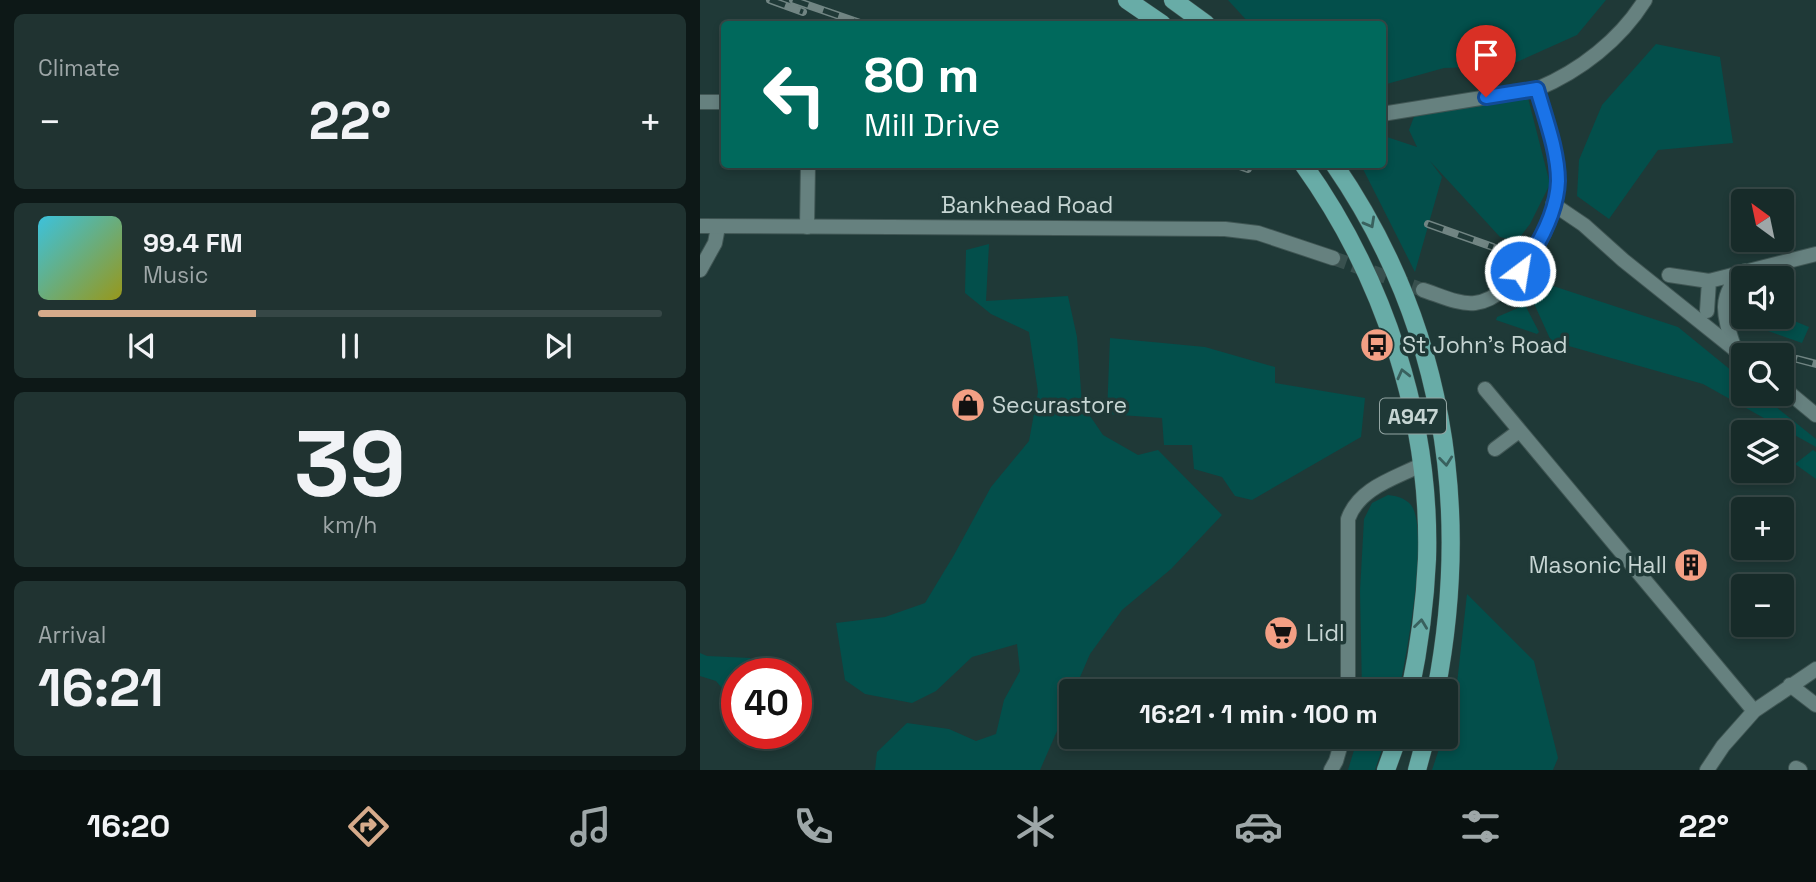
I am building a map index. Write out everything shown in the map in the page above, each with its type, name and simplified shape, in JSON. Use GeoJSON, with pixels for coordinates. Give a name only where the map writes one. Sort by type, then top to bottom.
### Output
{"type":"FeatureCollection","features":[{"type":"Feature","properties":{"kind":"main road"},"geometry":{"type":"LineString","coordinates":[[1127,0],[1158,21]]}},
{"type":"Feature","properties":{"kind":"main road"},"geometry":{"type":"LineString","coordinates":[[1172,0],[1202,21]]}},
{"type":"Feature","properties":{"kind":"main road","name":"A947"},"geometry":{"type":"LineString","coordinates":[[1306,168],[1349,237],[1389,328],[1403,370],[1421,466],[1426,525],[1425,592],[1412,679]]}},
{"type":"Feature","properties":{"kind":"main road","name":"A947"},"geometry":{"type":"LineString","coordinates":[[1336,168],[1376,234],[1403,291],[1421,342],[1440,416],[1449,490],[1452,561],[1451,594],[1438,679]]}},
{"type":"Feature","properties":{"kind":"main road"},"geometry":{"type":"LineString","coordinates":[[1386,770],[1394,749]]}},
{"type":"Feature","properties":{"kind":"main road"},"geometry":{"type":"LineString","coordinates":[[1417,770],[1423,749]]}},
{"type":"Feature","properties":{"kind":"street"},"geometry":{"type":"LineString","coordinates":[[1386,113],[1537,89],[1566,74],[1611,42],[1645,0]]}},
{"type":"Feature","properties":{"kind":"street"},"geometry":{"type":"LineString","coordinates":[[1423,290],[1458,301],[1475,303],[1503,291],[1526,263],[1549,219],[1558,177],[1537,89]]}},
{"type":"Feature","properties":{"kind":"street"},"geometry":{"type":"LineString","coordinates":[[700,102],[721,102]]}},
{"type":"Feature","properties":{"kind":"street"},"geometry":{"type":"LineString","coordinates":[[807,227],[808,168]]}},
{"type":"Feature","properties":{"kind":"street"},"geometry":{"type":"LineString","coordinates":[[1553,204],[1584,225],[1623,260],[1731,347]]}},
{"type":"Feature","properties":{"kind":"street","name":"Bankhead Road"},"geometry":{"type":"LineString","coordinates":[[700,226],[1225,229],[1258,233],[1332,258]]}},
{"type":"Feature","properties":{"kind":"street"},"geometry":{"type":"LineString","coordinates":[[700,270],[715,243],[718,226]]}},
{"type":"Feature","properties":{"kind":"street"},"geometry":{"type":"LineString","coordinates":[[1767,266],[1816,254]]}},
{"type":"Feature","properties":{"kind":"street"},"geometry":{"type":"LineString","coordinates":[[1669,275],[1709,281],[1731,275]]}},
{"type":"Feature","properties":{"kind":"street"},"geometry":{"type":"LineString","coordinates":[[1707,311],[1709,281]]}},
{"type":"Feature","properties":{"kind":"street"},"geometry":{"type":"LineString","coordinates":[[1731,288],[1724,299],[1726,318],[1735,343]]}},
{"type":"Feature","properties":{"kind":"street"},"geometry":{"type":"LineString","coordinates":[[1485,389],[1754,711]]}},
{"type":"Feature","properties":{"kind":"street"},"geometry":{"type":"LineString","coordinates":[[1794,397],[1816,415]]}},
{"type":"Feature","properties":{"kind":"street"},"geometry":{"type":"LineString","coordinates":[[1495,449],[1519,431]]}},
{"type":"Feature","properties":{"kind":"street"},"geometry":{"type":"LineString","coordinates":[[1348,679],[1348,519],[1353,506],[1369,490],[1421,466]]}},
{"type":"Feature","properties":{"kind":"street"},"geometry":{"type":"LineString","coordinates":[[1707,770],[1723,746],[1754,711],[1816,669]]}},
{"type":"Feature","properties":{"kind":"street"},"geometry":{"type":"LineString","coordinates":[[1790,685],[1816,705]]}},
{"type":"Feature","properties":{"kind":"street"},"geometry":{"type":"LineString","coordinates":[[1332,770],[1340,749]]}},
{"type":"Feature","properties":{"kind":"shaded area"},"geometry":{"type":"Polygon","coordinates":[[[1228,0],[1606,0],[1577,35],[1508,66],[1444,68],[1386,84],[1386,21],[1247,21],[1228,0]]]}},
{"type":"Feature","properties":{"kind":"shaded area"},"geometry":{"type":"Polygon","coordinates":[[[1656,44],[1720,57],[1733,143],[1658,150],[1609,219],[1577,196],[1579,160],[1602,105],[1656,44]]]}},
{"type":"Feature","properties":{"kind":"shaded area"},"geometry":{"type":"Polygon","coordinates":[[[1526,90],[1550,184],[1530,224],[1517,241],[1500,237],[1430,161],[1442,177],[1415,272],[1363,168],[1386,168],[1387,137],[1417,147],[1409,130],[1415,114],[1526,90]]]}},
{"type":"Feature","properties":{"kind":"shaded area"},"geometry":{"type":"Polygon","coordinates":[[[989,244],[986,301],[1068,296],[1077,337],[1082,404],[1103,435],[1138,455],[1158,450],[1222,515],[1171,569],[1122,610],[1090,654],[1079,679],[1059,679],[1059,726],[1040,770],[875,770],[877,752],[907,723],[949,729],[976,741],[996,734],[1004,700],[1020,671],[1017,644],[972,657],[936,691],[912,703],[865,694],[845,680],[836,623],[885,617],[925,603],[991,487],[1029,441],[1038,392],[1029,332],[991,314],[965,293],[966,250],[989,244]]]}},
{"type":"Feature","properties":{"kind":"shaded area"},"geometry":{"type":"Polygon","coordinates":[[[1547,284],[1678,327],[1731,370],[1731,400],[1703,384],[1551,341],[1532,299],[1547,284]]]}},
{"type":"Feature","properties":{"kind":"shaded area"},"geometry":{"type":"Polygon","coordinates":[[[1525,305],[1539,332],[1537,334],[1496,320],[1497,317],[1525,305]]]}},
{"type":"Feature","properties":{"kind":"shaded area"},"geometry":{"type":"Polygon","coordinates":[[[1794,321],[1809,327],[1802,343],[1763,329],[1794,329],[1794,321]]]}},
{"type":"Feature","properties":{"kind":"shaded area"},"geometry":{"type":"Polygon","coordinates":[[[1110,338],[1205,347],[1275,367],[1275,383],[1365,398],[1361,437],[1252,500],[1235,496],[1222,477],[1194,469],[1192,445],[1164,445],[1162,418],[1107,414],[1110,338]]]}},
{"type":"Feature","properties":{"kind":"shaded area"},"geometry":{"type":"Polygon","coordinates":[[[1742,406],[1775,406],[1792,420],[1768,420],[1742,406]]]}},
{"type":"Feature","properties":{"kind":"shaded area"},"geometry":{"type":"Polygon","coordinates":[[[1794,421],[1816,439],[1816,447],[1794,435],[1794,421]]]}},
{"type":"Feature","properties":{"kind":"shaded area"},"geometry":{"type":"Polygon","coordinates":[[[1813,450],[1816,452],[1816,479],[1795,464],[1813,450]]]}},
{"type":"Feature","properties":{"kind":"shaded area"},"geometry":{"type":"Polygon","coordinates":[[[1388,495],[1401,498],[1411,505],[1416,519],[1418,540],[1415,595],[1401,679],[1362,679],[1360,591],[1364,519],[1372,503],[1388,495]]]}},
{"type":"Feature","properties":{"kind":"shaded area"},"geometry":{"type":"Polygon","coordinates":[[[1467,594],[1534,661],[1558,758],[1553,770],[1432,770],[1439,749],[1458,749],[1457,679],[1467,594]]]}},
{"type":"Feature","properties":{"kind":"shaded area"},"geometry":{"type":"Polygon","coordinates":[[[700,653],[707,656],[750,658],[721,658],[721,687],[716,681],[700,676],[700,653]]]}},
{"type":"Feature","properties":{"kind":"shaded area"},"geometry":{"type":"Polygon","coordinates":[[[1354,749],[1382,749],[1375,770],[1348,770],[1354,749]]]}},
{"type":"Feature","properties":{"kind":"tunnel"},"geometry":{"type":"LineString","coordinates":[[1333,258],[1423,290]]}},
{"type":"Feature","properties":{"kind":"railway"},"geometry":{"type":"LineString","coordinates":[[770,0],[803,12]]}},
{"type":"Feature","properties":{"kind":"railway"},"geometry":{"type":"LineString","coordinates":[[793,0],[854,21]]}},
{"type":"Feature","properties":{"kind":"railway"},"geometry":{"type":"LineString","coordinates":[[1428,224],[1493,247]]}},
{"type":"Feature","properties":{"kind":"railway"},"geometry":{"type":"LineString","coordinates":[[1797,359],[1816,364]]}},
{"type":"Feature","properties":{"kind":"place","name":"St John's Road"},"geometry":{"type":"Point","coordinates":[1377,345]}},
{"type":"Feature","properties":{"kind":"place","name":"Securastore"},"geometry":{"type":"Point","coordinates":[968,405]}},
{"type":"Feature","properties":{"kind":"place","name":"Masonic Hall"},"geometry":{"type":"Point","coordinates":[1691,565]}},
{"type":"Feature","properties":{"kind":"place","name":"Lidl"},"geometry":{"type":"Point","coordinates":[1281,633]}},
{"type":"Feature","properties":{"kind":"route"},"geometry":{"type":"LineString","coordinates":[[1486,97],[1537,89],[1551,141],[1558,177],[1557,191],[1549,219],[1520,271]]}}]}
